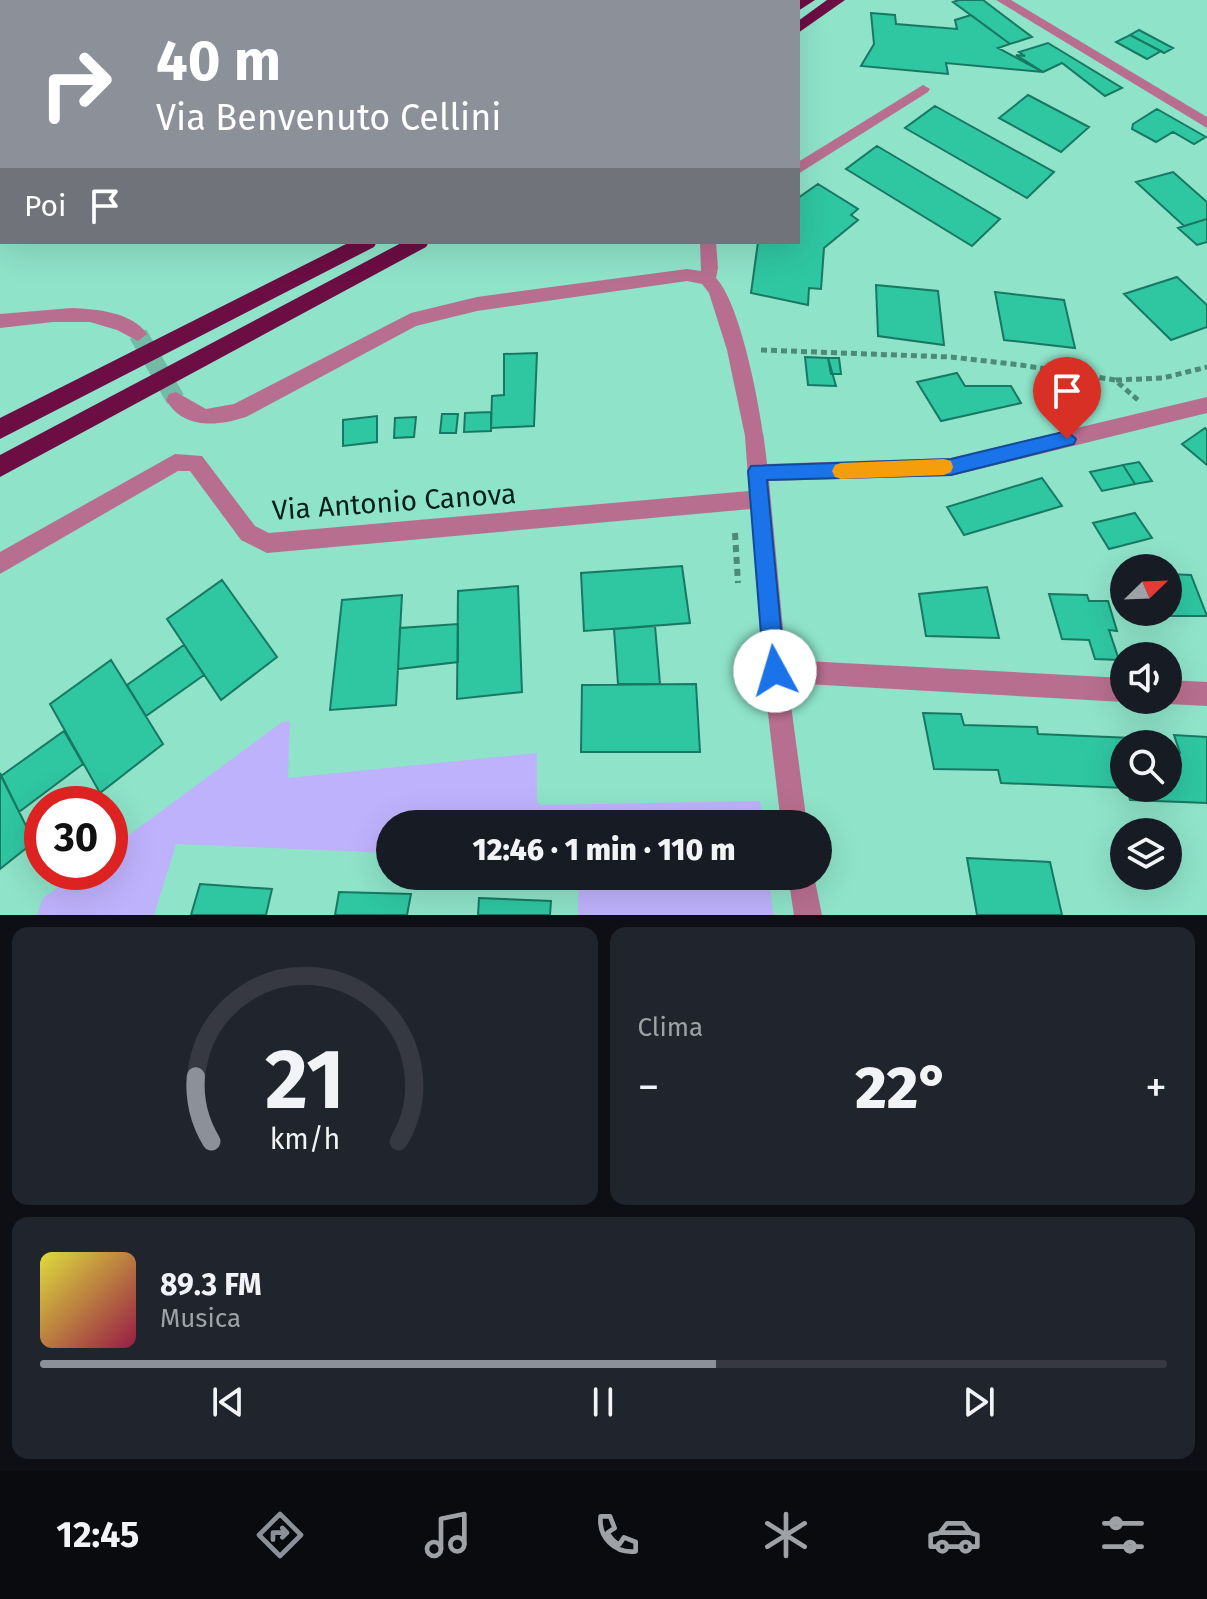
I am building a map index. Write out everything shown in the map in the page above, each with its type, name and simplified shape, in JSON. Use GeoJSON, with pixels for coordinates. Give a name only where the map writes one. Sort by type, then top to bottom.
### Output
{"type":"FeatureCollection","features":[{"type":"Feature","properties":{"kind":"highway"},"geometry":{"type":"LineString","coordinates":[[800,27],[837,0]]}},
{"type":"Feature","properties":{"kind":"highway"},"geometry":{"type":"LineString","coordinates":[[0,429],[363,244]]}},
{"type":"Feature","properties":{"kind":"highway"},"geometry":{"type":"LineString","coordinates":[[0,467],[415,244]]}},
{"type":"Feature","properties":{"kind":"street"},"geometry":{"type":"LineString","coordinates":[[1002,0],[1207,123]]}},
{"type":"Feature","properties":{"kind":"street"},"geometry":{"type":"LineString","coordinates":[[800,168],[923,89]]}},
{"type":"Feature","properties":{"kind":"street"},"geometry":{"type":"LineString","coordinates":[[707,279],[710,268],[708,244]]}},
{"type":"Feature","properties":{"kind":"street"},"geometry":{"type":"LineString","coordinates":[[176,400],[192,414],[210,419],[239,411],[411,320],[477,304],[687,275],[707,279],[717,290],[736,350],[755,436],[775,671],[792,810]]}},
{"type":"Feature","properties":{"kind":"street"},"geometry":{"type":"LineString","coordinates":[[0,321],[104,316],[124,323],[138,334]]}},
{"type":"Feature","properties":{"kind":"street"},"geometry":{"type":"LineString","coordinates":[[757,471],[781,474],[951,467],[1203,412]]}},
{"type":"Feature","properties":{"kind":"street","name":"Via Antonio Canova"},"geometry":{"type":"LineString","coordinates":[[0,564],[175,463],[195,462],[248,533],[267,543],[758,499]]}},
{"type":"Feature","properties":{"kind":"street"},"geometry":{"type":"LineString","coordinates":[[775,671],[1110,689]]}},
{"type":"Feature","properties":{"kind":"street"},"geometry":{"type":"LineString","coordinates":[[1182,693],[1207,694]]}},
{"type":"Feature","properties":{"kind":"street"},"geometry":{"type":"LineString","coordinates":[[804,890],[808,915]]}},
{"type":"Feature","properties":{"kind":"path"},"geometry":{"type":"LineString","coordinates":[[736,350],[951,357],[1144,382],[1174,378],[1207,367]]}},
{"type":"Feature","properties":{"kind":"path"},"geometry":{"type":"LineString","coordinates":[[1115,380],[1145,406]]}},
{"type":"Feature","properties":{"kind":"shaded area"},"geometry":{"type":"Polygon","coordinates":[[[290,721],[288,778],[537,753],[537,802],[541,805],[760,801],[761,810],[376,810],[376,852],[176,844],[154,915],[37,915],[43,898],[54,890],[128,890],[128,836],[282,722],[290,721]]]}},
{"type":"Feature","properties":{"kind":"shaded area"},"geometry":{"type":"Polygon","coordinates":[[[579,890],[770,890],[773,915],[578,915],[579,890]]]}},
{"type":"Feature","properties":{"kind":"building"},"geometry":{"type":"Polygon","coordinates":[[[983,0],[1032,37],[1010,44],[953,2],[983,0]]]}},
{"type":"Feature","properties":{"kind":"building"},"geometry":{"type":"Polygon","coordinates":[[[871,13],[895,15],[896,24],[957,29],[955,20],[971,15],[1010,44],[998,48],[1043,72],[946,63],[948,74],[861,66],[874,44],[871,13]]]}},
{"type":"Feature","properties":{"kind":"building"},"geometry":{"type":"Polygon","coordinates":[[[1139,30],[1173,48],[1164,53],[1130,35],[1139,30]]]}},
{"type":"Feature","properties":{"kind":"building"},"geometry":{"type":"Polygon","coordinates":[[[1130,35],[1161,51],[1147,59],[1116,42],[1130,35]]]}},
{"type":"Feature","properties":{"kind":"building"},"geometry":{"type":"Polygon","coordinates":[[[1048,43],[1122,88],[1105,96],[1062,63],[1043,72],[1016,55],[1025,56],[1019,52],[1048,43]]]}},
{"type":"Feature","properties":{"kind":"building"},"geometry":{"type":"Polygon","coordinates":[[[1028,95],[1089,127],[1061,152],[999,118],[1028,95]]]}},
{"type":"Feature","properties":{"kind":"building"},"geometry":{"type":"Polygon","coordinates":[[[935,106],[1054,172],[1027,198],[905,128],[935,106]]]}},
{"type":"Feature","properties":{"kind":"building"},"geometry":{"type":"Polygon","coordinates":[[[1157,109],[1206,137],[1194,144],[1173,132],[1156,142],[1132,129],[1133,124],[1157,109]]]}},
{"type":"Feature","properties":{"kind":"building"},"geometry":{"type":"Polygon","coordinates":[[[877,146],[1000,219],[972,246],[846,169],[877,146]]]}},
{"type":"Feature","properties":{"kind":"building"},"geometry":{"type":"Polygon","coordinates":[[[1173,172],[1207,202],[1207,219],[1184,226],[1136,182],[1173,172]]]}},
{"type":"Feature","properties":{"kind":"building"},"geometry":{"type":"Polygon","coordinates":[[[818,184],[858,209],[851,215],[858,220],[824,248],[821,289],[809,288],[808,305],[751,293],[758,244],[800,244],[800,197],[818,184]]]}},
{"type":"Feature","properties":{"kind":"building"},"geometry":{"type":"Polygon","coordinates":[[[1207,219],[1207,242],[1197,245],[1178,228],[1207,219]]]}},
{"type":"Feature","properties":{"kind":"building"},"geometry":{"type":"Polygon","coordinates":[[[1177,277],[1207,305],[1207,327],[1171,340],[1124,294],[1177,277]]]}},
{"type":"Feature","properties":{"kind":"building"},"geometry":{"type":"Polygon","coordinates":[[[876,285],[938,291],[944,345],[878,336],[876,285]]]}},
{"type":"Feature","properties":{"kind":"building"},"geometry":{"type":"Polygon","coordinates":[[[995,292],[1064,300],[1075,348],[1004,340],[995,292]]]}},
{"type":"Feature","properties":{"kind":"building"},"geometry":{"type":"Polygon","coordinates":[[[537,353],[534,426],[491,428],[492,396],[504,395],[504,354],[537,353]]]}},
{"type":"Feature","properties":{"kind":"building"},"geometry":{"type":"Polygon","coordinates":[[[805,357],[828,358],[836,386],[808,385],[805,357]]]}},
{"type":"Feature","properties":{"kind":"building"},"geometry":{"type":"Polygon","coordinates":[[[828,358],[839,358],[841,374],[831,374],[828,358]]]}},
{"type":"Feature","properties":{"kind":"building"},"geometry":{"type":"Polygon","coordinates":[[[957,373],[965,386],[1011,386],[1021,403],[941,421],[917,382],[957,373]]]}},
{"type":"Feature","properties":{"kind":"building"},"geometry":{"type":"Polygon","coordinates":[[[491,412],[491,431],[464,432],[465,413],[491,412]]]}},
{"type":"Feature","properties":{"kind":"building"},"geometry":{"type":"Polygon","coordinates":[[[442,414],[458,414],[456,433],[440,433],[442,414]]]}},
{"type":"Feature","properties":{"kind":"building"},"geometry":{"type":"Polygon","coordinates":[[[377,416],[377,442],[343,446],[343,420],[377,416]]]}},
{"type":"Feature","properties":{"kind":"building"},"geometry":{"type":"Polygon","coordinates":[[[416,417],[414,437],[394,438],[395,418],[416,417]]]}},
{"type":"Feature","properties":{"kind":"building"},"geometry":{"type":"Polygon","coordinates":[[[1205,428],[1207,430],[1207,465],[1182,444],[1205,428]]]}},
{"type":"Feature","properties":{"kind":"building"},"geometry":{"type":"Polygon","coordinates":[[[1139,462],[1152,481],[1135,484],[1123,465],[1139,462]]]}},
{"type":"Feature","properties":{"kind":"building"},"geometry":{"type":"Polygon","coordinates":[[[1123,465],[1135,484],[1102,491],[1090,472],[1123,465]]]}},
{"type":"Feature","properties":{"kind":"building"},"geometry":{"type":"Polygon","coordinates":[[[1042,478],[1062,506],[964,535],[947,507],[1042,478]]]}},
{"type":"Feature","properties":{"kind":"building"},"geometry":{"type":"Polygon","coordinates":[[[1135,513],[1152,538],[1109,549],[1093,523],[1135,513]]]}},
{"type":"Feature","properties":{"kind":"building"},"geometry":{"type":"Polygon","coordinates":[[[682,566],[690,623],[584,631],[581,573],[682,566]]]}},
{"type":"Feature","properties":{"kind":"building"},"geometry":{"type":"Polygon","coordinates":[[[1182,575],[1191,575],[1207,616],[1182,616],[1182,575]]]}},
{"type":"Feature","properties":{"kind":"building"},"geometry":{"type":"Polygon","coordinates":[[[222,580],[277,657],[221,700],[167,619],[222,580]]]}},
{"type":"Feature","properties":{"kind":"building"},"geometry":{"type":"Polygon","coordinates":[[[518,586],[522,692],[457,699],[458,591],[518,586]]]}},
{"type":"Feature","properties":{"kind":"building"},"geometry":{"type":"Polygon","coordinates":[[[987,587],[999,638],[926,636],[919,594],[987,587]]]}},
{"type":"Feature","properties":{"kind":"building"},"geometry":{"type":"Polygon","coordinates":[[[1049,594],[1087,595],[1089,601],[1108,601],[1110,626],[1116,626],[1117,631],[1109,630],[1113,642],[1110,642],[1110,660],[1095,659],[1089,640],[1062,639],[1049,594]]]}},
{"type":"Feature","properties":{"kind":"building"},"geometry":{"type":"Polygon","coordinates":[[[402,595],[396,705],[330,710],[342,600],[402,595]]]}},
{"type":"Feature","properties":{"kind":"building"},"geometry":{"type":"Polygon","coordinates":[[[458,624],[458,662],[398,669],[400,628],[458,624]]]}},
{"type":"Feature","properties":{"kind":"building"},"geometry":{"type":"Polygon","coordinates":[[[655,626],[660,684],[618,684],[614,629],[655,626]]]}},
{"type":"Feature","properties":{"kind":"building"},"geometry":{"type":"Polygon","coordinates":[[[184,645],[204,675],[146,716],[127,685],[184,645]]]}},
{"type":"Feature","properties":{"kind":"building"},"geometry":{"type":"Polygon","coordinates":[[[111,660],[163,744],[109,786],[96,786],[50,704],[111,660]]]}},
{"type":"Feature","properties":{"kind":"building"},"geometry":{"type":"Polygon","coordinates":[[[696,684],[700,752],[581,752],[582,685],[696,684]]]}},
{"type":"Feature","properties":{"kind":"building"},"geometry":{"type":"Polygon","coordinates":[[[923,713],[961,714],[964,725],[1037,727],[1038,734],[1110,737],[1110,787],[1001,783],[998,770],[934,769],[923,713]]]}},
{"type":"Feature","properties":{"kind":"building"},"geometry":{"type":"Polygon","coordinates":[[[64,731],[83,764],[54,786],[24,786],[24,808],[19,812],[1,776],[64,731]]]}},
{"type":"Feature","properties":{"kind":"building"},"geometry":{"type":"Polygon","coordinates":[[[1182,735],[1207,737],[1207,803],[1181,802],[1182,735]]]}},
{"type":"Feature","properties":{"kind":"building"},"geometry":{"type":"Polygon","coordinates":[[[0,773],[24,822],[24,850],[0,869],[0,773]]]}},
{"type":"Feature","properties":{"kind":"building"},"geometry":{"type":"Polygon","coordinates":[[[967,858],[1050,862],[1062,915],[977,915],[967,858]]]}},
{"type":"Feature","properties":{"kind":"building"},"geometry":{"type":"Polygon","coordinates":[[[200,884],[272,889],[266,915],[191,915],[200,884]]]}},
{"type":"Feature","properties":{"kind":"building"},"geometry":{"type":"Polygon","coordinates":[[[339,892],[411,894],[407,915],[335,915],[339,892]]]}},
{"type":"Feature","properties":{"kind":"building"},"geometry":{"type":"Polygon","coordinates":[[[479,898],[551,901],[550,915],[478,915],[479,898]]]}},
{"type":"Feature","properties":{"kind":"tunnel"},"geometry":{"type":"LineString","coordinates":[[138,334],[176,400]]}},
{"type":"Feature","properties":{"kind":"slow traffic"},"geometry":{"type":"LineString","coordinates":[[841,471],[944,467]]}},
{"type":"Feature","properties":{"kind":"route"},"geometry":{"type":"LineString","coordinates":[[775,671],[757,471],[781,474],[951,467],[1067,439]]}}]}
